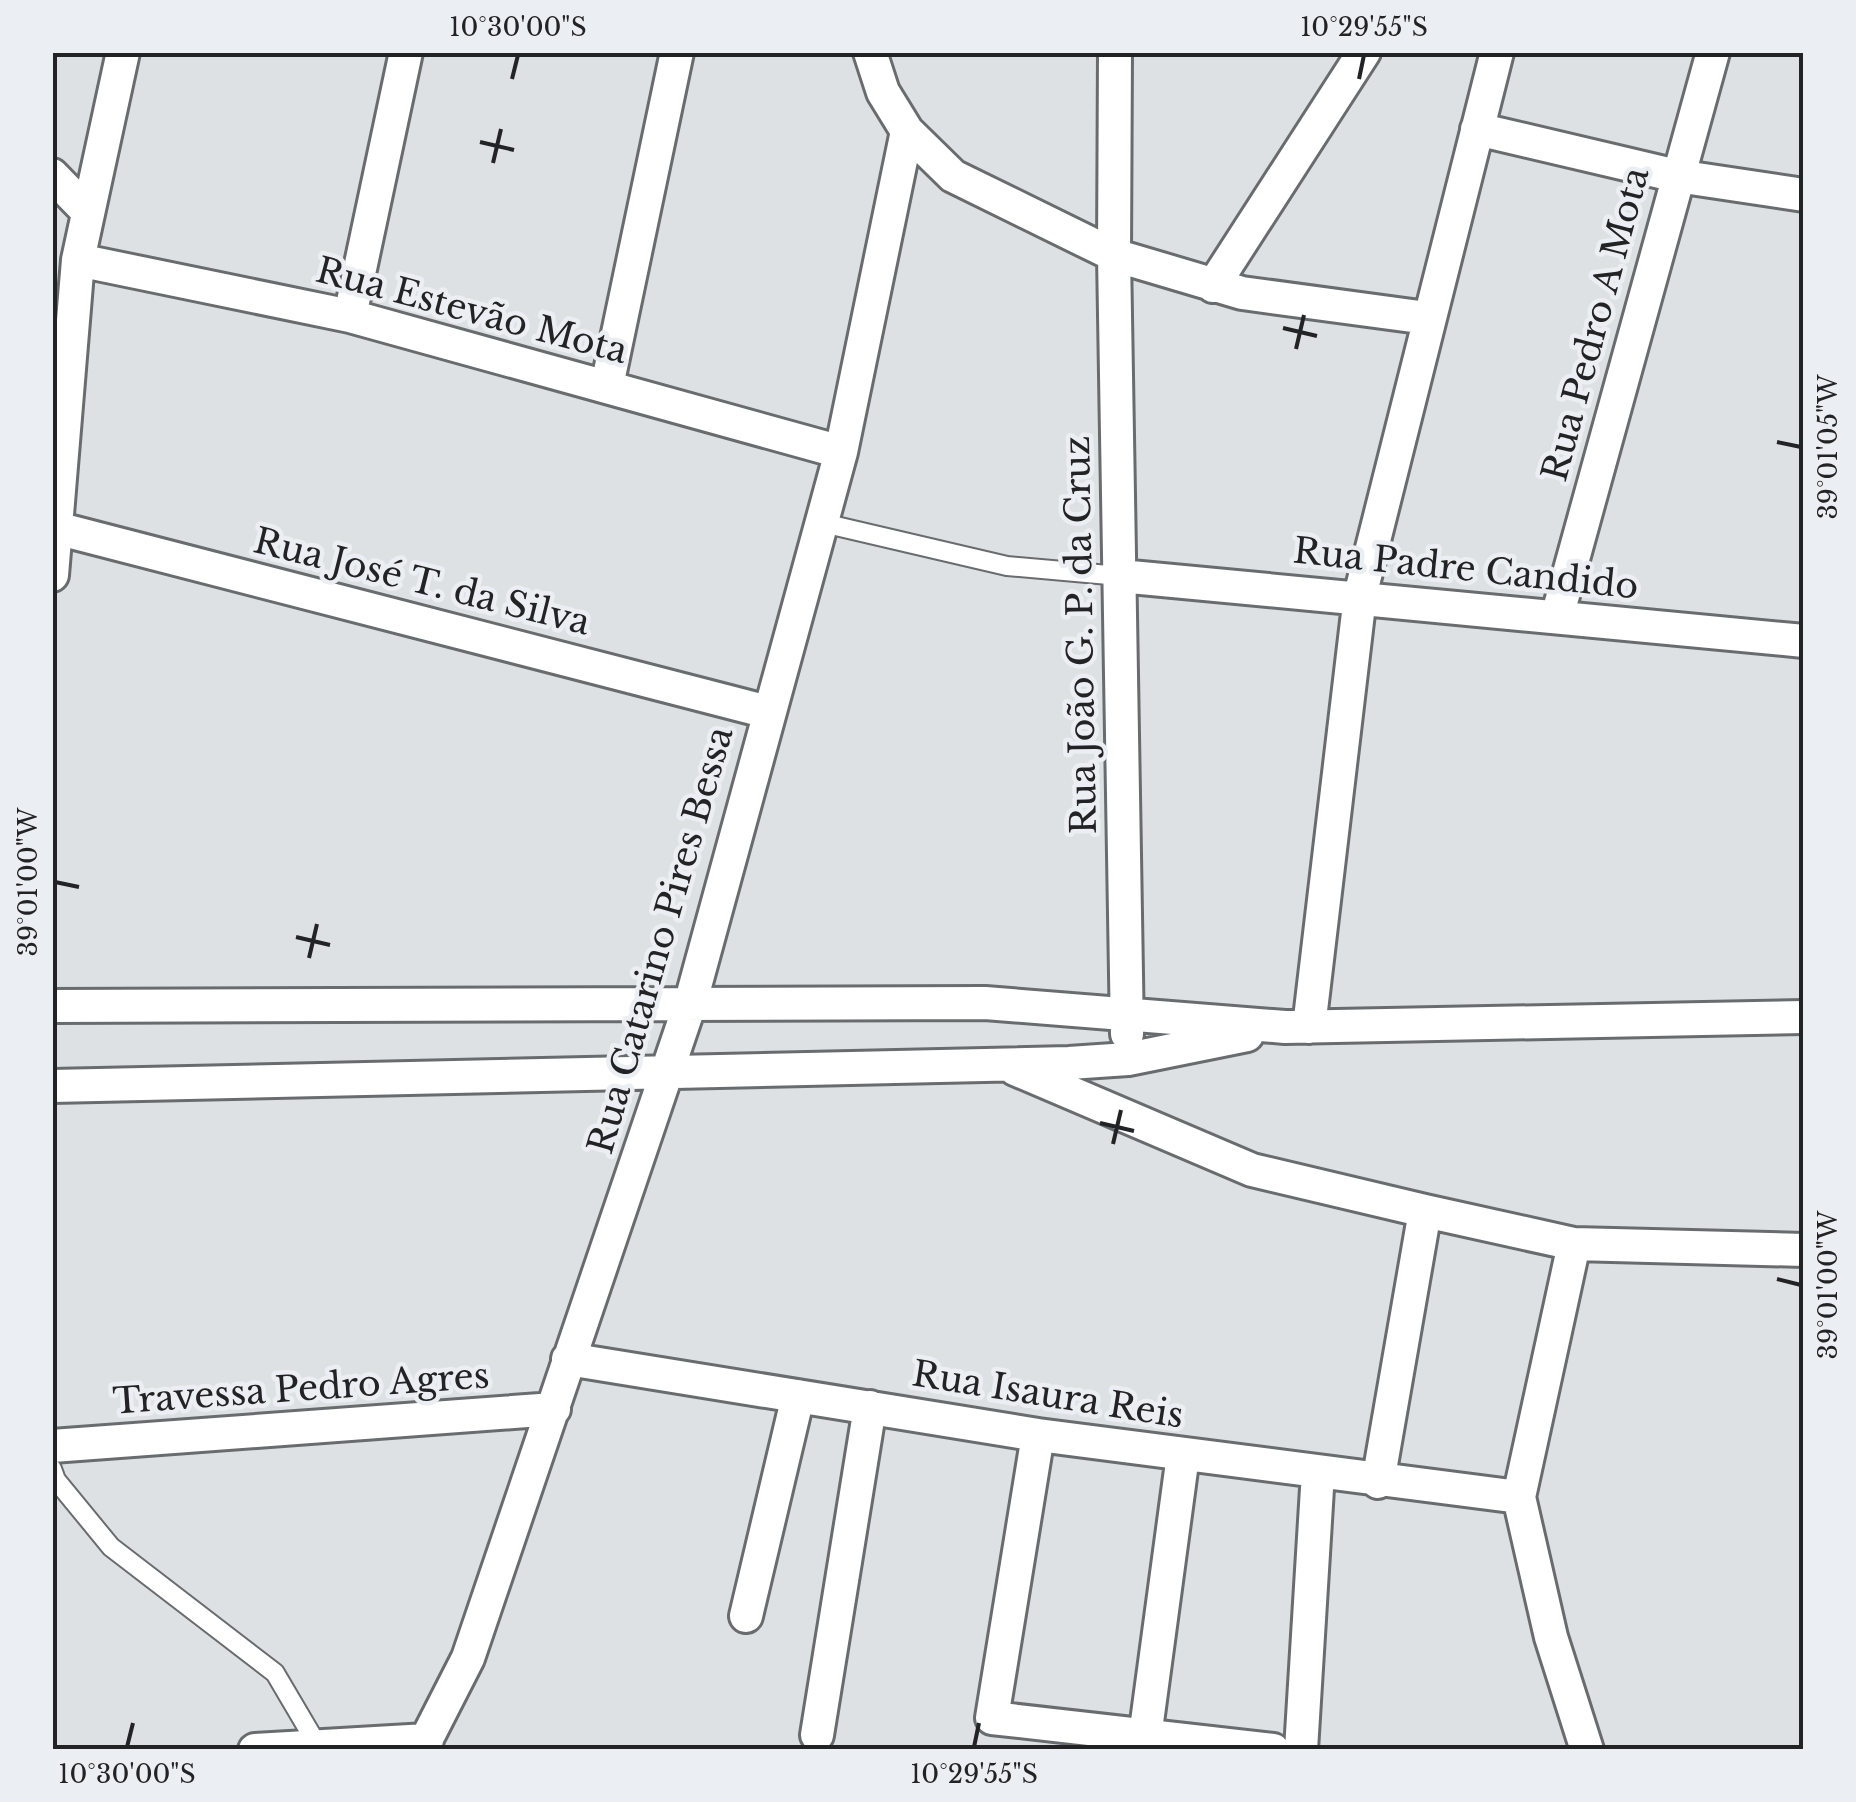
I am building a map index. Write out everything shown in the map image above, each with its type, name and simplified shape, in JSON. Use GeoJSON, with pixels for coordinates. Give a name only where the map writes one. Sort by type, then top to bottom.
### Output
{"type":"FeatureCollection","features":[{"type":"Feature","properties":{"kind":"street"},"geometry":{"type":"LineString","coordinates":[[52,575],[78,260],[123,52]]}},
{"type":"Feature","properties":{"kind":"street"},"geometry":{"type":"LineString","coordinates":[[350,316],[406,52]]}},
{"type":"Feature","properties":{"kind":"street"},"geometry":{"type":"LineString","coordinates":[[606,386],[677,52]]}},
{"type":"Feature","properties":{"kind":"street"},"geometry":{"type":"LineString","coordinates":[[870,52],[883,92],[907,131],[953,176],[1114,255],[1213,286],[1271,298],[1427,318]]}},
{"type":"Feature","properties":{"kind":"street","name":"Rua João G. P. da Cruz"},"geometry":{"type":"LineString","coordinates":[[1116,52],[1114,255],[1128,1059]]}},
{"type":"Feature","properties":{"kind":"street"},"geometry":{"type":"LineString","coordinates":[[1213,286],[1364,52]]}},
{"type":"Feature","properties":{"kind":"street"},"geometry":{"type":"LineString","coordinates":[[1297,1027],[1360,596],[1427,318],[1498,52]]}},
{"type":"Feature","properties":{"kind":"street","name":"Rua Pedro A Mota"},"geometry":{"type":"LineString","coordinates":[[1557,618],[1713,52]]}},
{"type":"Feature","properties":{"kind":"street"},"geometry":{"type":"LineString","coordinates":[[1477,129],[1677,176],[1804,196]]}},
{"type":"Feature","properties":{"kind":"street","name":"Rua Catarino Pires Bessa"},"geometry":{"type":"LineString","coordinates":[[424,1745],[468,1658],[691,1001],[841,452],[907,131]]}},
{"type":"Feature","properties":{"kind":"street"},"geometry":{"type":"LineString","coordinates":[[52,175],[88,212]]}},
{"type":"Feature","properties":{"kind":"street","name":"Rua Estevão Mota"},"geometry":{"type":"LineString","coordinates":[[78,260],[350,316],[841,452]]}},
{"type":"Feature","properties":{"kind":"street","name":"Rua José T. da Silva"},"geometry":{"type":"LineString","coordinates":[[56,528],[768,712]]}},
{"type":"Feature","properties":{"kind":"street","name":"Rua Padre Candido"},"geometry":{"type":"LineString","coordinates":[[1120,576],[1360,596],[1804,642]]}},
{"type":"Feature","properties":{"kind":"street"},"geometry":{"type":"LineString","coordinates":[[52,1006],[985,1003],[1297,1027],[1804,1017]]}},
{"type":"Feature","properties":{"kind":"street"},"geometry":{"type":"LineString","coordinates":[[52,1086],[1006,1065],[1128,1059],[1297,1027]]}},
{"type":"Feature","properties":{"kind":"street"},"geometry":{"type":"LineString","coordinates":[[1006,1065],[1252,1170],[1425,1211],[1574,1244],[1804,1250]]}},
{"type":"Feature","properties":{"kind":"street"},"geometry":{"type":"LineString","coordinates":[[1378,1482],[1425,1211]]}},
{"type":"Feature","properties":{"kind":"street"},"geometry":{"type":"LineString","coordinates":[[1574,1244],[1519,1497],[1556,1656],[1587,1750]]}},
{"type":"Feature","properties":{"kind":"street","name":"Rua Isaura Reis"},"geometry":{"type":"LineString","coordinates":[[568,1359],[1183,1456],[1519,1497]]}},
{"type":"Feature","properties":{"kind":"street"},"geometry":{"type":"LineString","coordinates":[[746,1616],[798,1396]]}},
{"type":"Feature","properties":{"kind":"street"},"geometry":{"type":"LineString","coordinates":[[818,1735],[870,1407]]}},
{"type":"Feature","properties":{"kind":"street","name":"Travessa Pedro Agres"},"geometry":{"type":"LineString","coordinates":[[52,1446],[554,1409]]}},
{"type":"Feature","properties":{"kind":"street"},"geometry":{"type":"LineString","coordinates":[[1038,1434],[992,1718],[1272,1750]]}},
{"type":"Feature","properties":{"kind":"street"},"geometry":{"type":"LineString","coordinates":[[1145,1737],[1183,1456]]}},
{"type":"Feature","properties":{"kind":"street"},"geometry":{"type":"LineString","coordinates":[[1301,1750],[1318,1472]]}},
{"type":"Feature","properties":{"kind":"street"},"geometry":{"type":"LineString","coordinates":[[255,1750],[424,1745]]}},
{"type":"Feature","properties":{"kind":"lane"},"geometry":{"type":"LineString","coordinates":[[823,523],[1007,566],[1120,576]]}},
{"type":"Feature","properties":{"kind":"lane"},"geometry":{"type":"LineString","coordinates":[[52,1469],[56,1480],[111,1547],[275,1674],[318,1746]]}}]}
